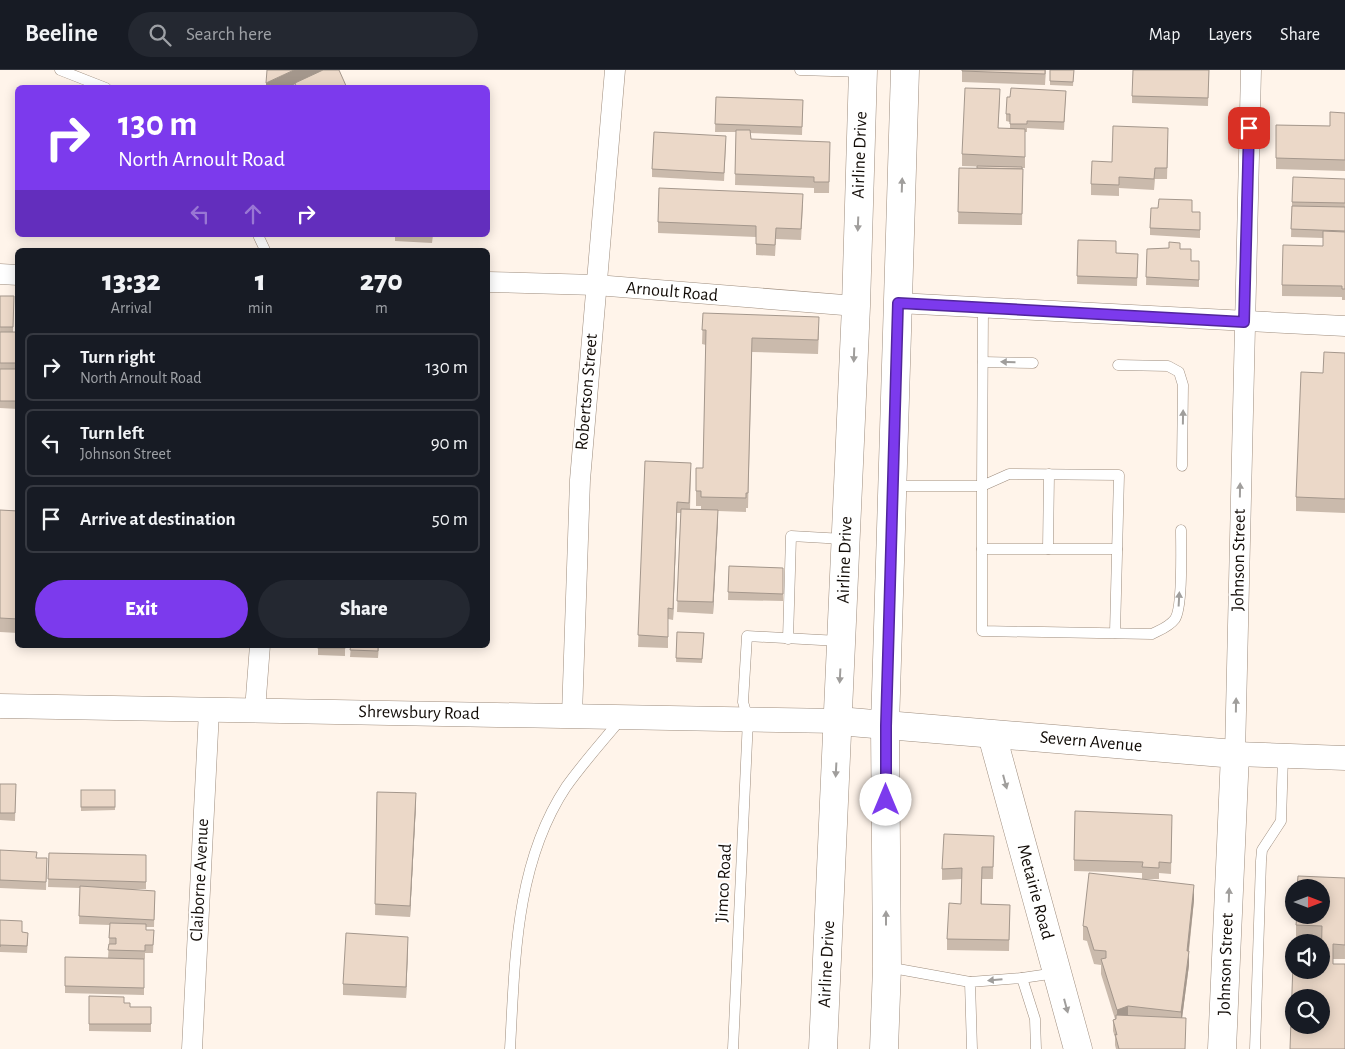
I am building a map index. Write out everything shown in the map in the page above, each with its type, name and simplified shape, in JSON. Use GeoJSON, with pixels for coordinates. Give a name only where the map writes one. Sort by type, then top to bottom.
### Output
{"type":"FeatureCollection","features":[{"type":"Feature","properties":{"kind":"main road"},"geometry":{"type":"LineString","coordinates":[[884,1049],[887,967],[886,726],[906,70]]}},
{"type":"Feature","properties":{"kind":"main road","name":"Airline Drive"},"geometry":{"type":"LineString","coordinates":[[823,1049],[856,306],[863,71]]}},
{"type":"Feature","properties":{"kind":"main road","name":"Severn Avenue"},"geometry":{"type":"LineString","coordinates":[[838,721],[1235,754]]}},
{"type":"Feature","properties":{"kind":"main road","name":"Metairie Road"},"geometry":{"type":"LineString","coordinates":[[992,735],[1078,1049]]}},
{"type":"Feature","properties":{"kind":"main road","name":"Johnson Street"},"geometry":{"type":"LineString","coordinates":[[1222,1049],[1235,754]]}},
{"type":"Feature","properties":{"kind":"main road"},"geometry":{"type":"LineString","coordinates":[[806,1049],[827,967]]}},
{"type":"Feature","properties":{"kind":"main road"},"geometry":{"type":"LineString","coordinates":[[887,967],[900,1049]]}},
{"type":"Feature","properties":{"kind":"street","name":"Robertson Street"},"geometry":{"type":"LineString","coordinates":[[572,715],[580,480],[615,70]]}},
{"type":"Feature","properties":{"kind":"street","name":"Johnson Street"},"geometry":{"type":"LineString","coordinates":[[1235,754],[1251,70]]}},
{"type":"Feature","properties":{"kind":"street"},"geometry":{"type":"LineString","coordinates":[[0,274],[15,275]]}},
{"type":"Feature","properties":{"kind":"street","name":"Arnoult Road"},"geometry":{"type":"LineString","coordinates":[[490,282],[596,286],[856,306]]}},
{"type":"Feature","properties":{"kind":"street"},"geometry":{"type":"LineString","coordinates":[[898,303],[1345,326]]}},
{"type":"Feature","properties":{"kind":"street"},"geometry":{"type":"LineString","coordinates":[[255,710],[260,648]]}},
{"type":"Feature","properties":{"kind":"street","name":"Shrewsbury Road"},"geometry":{"type":"LineString","coordinates":[[0,706],[838,721]]}},
{"type":"Feature","properties":{"kind":"street","name":"Claiborne Avenue"},"geometry":{"type":"LineString","coordinates":[[192,1049],[209,711]]}},
{"type":"Feature","properties":{"kind":"street","name":"Severn Avenue"},"geometry":{"type":"LineString","coordinates":[[1235,754],[1345,758]]}},
{"type":"Feature","properties":{"kind":"lane"},"geometry":{"type":"LineString","coordinates":[[60,70],[98,85]]}},
{"type":"Feature","properties":{"kind":"lane"},"geometry":{"type":"LineString","coordinates":[[800,70],[863,71]]}},
{"type":"Feature","properties":{"kind":"lane"},"geometry":{"type":"LineString","coordinates":[[983,306],[982,631],[1152,634],[1166,628],[1176,618],[1179,605],[1181,530]]}},
{"type":"Feature","properties":{"kind":"lane"},"geometry":{"type":"LineString","coordinates":[[983,362],[1033,363]]}},
{"type":"Feature","properties":{"kind":"lane"},"geometry":{"type":"LineString","coordinates":[[1118,365],[1168,366],[1179,372],[1183,385],[1182,466]]}},
{"type":"Feature","properties":{"kind":"lane"},"geometry":{"type":"LineString","coordinates":[[892,486],[982,486],[1009,474],[1119,475],[1115,633]]}},
{"type":"Feature","properties":{"kind":"lane"},"geometry":{"type":"LineString","coordinates":[[1048,549],[1049,474]]}},
{"type":"Feature","properties":{"kind":"lane"},"geometry":{"type":"LineString","coordinates":[[842,642],[788,639],[790,536],[846,539]]}},
{"type":"Feature","properties":{"kind":"lane"},"geometry":{"type":"LineString","coordinates":[[982,549],[1117,549]]}},
{"type":"Feature","properties":{"kind":"lane","name":"Jimco Road"},"geometry":{"type":"LineString","coordinates":[[733,1049],[748,719],[744,702],[747,636],[788,639]]}},
{"type":"Feature","properties":{"kind":"lane"},"geometry":{"type":"LineString","coordinates":[[510,1049],[514,970],[525,882],[542,834],[566,788],[624,716]]}},
{"type":"Feature","properties":{"kind":"lane"},"geometry":{"type":"LineString","coordinates":[[1255,1049],[1262,850],[1281,821],[1283,756]]}},
{"type":"Feature","properties":{"kind":"lane"},"geometry":{"type":"LineString","coordinates":[[887,967],[970,982],[1057,973]]}},
{"type":"Feature","properties":{"kind":"lane"},"geometry":{"type":"LineString","coordinates":[[1022,978],[1035,1019],[1036,1049]]}},
{"type":"Feature","properties":{"kind":"lane"},"geometry":{"type":"LineString","coordinates":[[970,982],[972,1049]]}},
{"type":"Feature","properties":{"kind":"building"},"geometry":{"type":"Polygon","coordinates":[[[267,70],[294,70],[266,83],[267,70]]]}},
{"type":"Feature","properties":{"kind":"building"},"geometry":{"type":"Polygon","coordinates":[[[323,70],[339,70],[346,85],[296,85],[295,83],[323,70]]]}},
{"type":"Feature","properties":{"kind":"building"},"geometry":{"type":"Polygon","coordinates":[[[1045,70],[1045,74],[962,71],[1045,70]]]}},
{"type":"Feature","properties":{"kind":"building"},"geometry":{"type":"Polygon","coordinates":[[[1050,70],[1074,70],[1073,82],[1050,81],[1050,70]]]}},
{"type":"Feature","properties":{"kind":"building"},"geometry":{"type":"Polygon","coordinates":[[[1133,70],[1209,70],[1208,98],[1132,96],[1133,70]]]}},
{"type":"Feature","properties":{"kind":"building"},"geometry":{"type":"Polygon","coordinates":[[[965,88],[1000,89],[998,128],[1025,129],[1025,157],[962,154],[965,88]]]}},
{"type":"Feature","properties":{"kind":"building"},"geometry":{"type":"Polygon","coordinates":[[[1011,88],[1066,91],[1064,122],[1027,121],[1027,124],[1010,124],[1010,114],[1006,114],[1007,97],[1010,97],[1011,88]]]}},
{"type":"Feature","properties":{"kind":"building"},"geometry":{"type":"Polygon","coordinates":[[[716,97],[803,100],[802,127],[715,124],[716,97]]]}},
{"type":"Feature","properties":{"kind":"building"},"geometry":{"type":"Polygon","coordinates":[[[1330,112],[1345,113],[1345,160],[1276,158],[1276,125],[1330,126],[1330,112]]]}},
{"type":"Feature","properties":{"kind":"building"},"geometry":{"type":"Polygon","coordinates":[[[1113,126],[1168,128],[1167,168],[1155,168],[1154,179],[1119,177],[1119,185],[1091,184],[1092,161],[1112,162],[1113,126]]]}},
{"type":"Feature","properties":{"kind":"building"},"geometry":{"type":"Polygon","coordinates":[[[736,130],[750,130],[751,139],[830,142],[829,182],[814,182],[814,177],[735,174],[736,130]]]}},
{"type":"Feature","properties":{"kind":"building"},"geometry":{"type":"Polygon","coordinates":[[[654,132],[726,136],[724,173],[652,169],[654,132]]]}},
{"type":"Feature","properties":{"kind":"building"},"geometry":{"type":"Polygon","coordinates":[[[977,166],[1022,167],[1022,169],[977,168],[977,166]]]}},
{"type":"Feature","properties":{"kind":"building"},"geometry":{"type":"Polygon","coordinates":[[[959,168],[1023,169],[1022,214],[958,212],[959,168]]]}},
{"type":"Feature","properties":{"kind":"building"},"geometry":{"type":"Polygon","coordinates":[[[1293,177],[1345,179],[1345,203],[1292,202],[1293,177]]]}},
{"type":"Feature","properties":{"kind":"building"},"geometry":{"type":"Polygon","coordinates":[[[659,188],[803,194],[801,229],[776,228],[775,245],[756,244],[756,226],[658,222],[659,188]]]}},
{"type":"Feature","properties":{"kind":"building"},"geometry":{"type":"Polygon","coordinates":[[[1159,199],[1192,200],[1192,212],[1200,212],[1200,230],[1150,228],[1151,208],[1158,208],[1159,199]]]}},
{"type":"Feature","properties":{"kind":"building"},"geometry":{"type":"Polygon","coordinates":[[[1292,206],[1345,207],[1345,231],[1291,229],[1292,206]]]}},
{"type":"Feature","properties":{"kind":"building"},"geometry":{"type":"Polygon","coordinates":[[[1323,231],[1345,232],[1345,289],[1342,289],[1342,286],[1282,285],[1283,245],[1323,246],[1323,231]]]}},
{"type":"Feature","properties":{"kind":"building"},"geometry":{"type":"Polygon","coordinates":[[[1078,240],[1116,241],[1116,253],[1138,254],[1137,278],[1077,276],[1078,240]]]}},
{"type":"Feature","properties":{"kind":"building"},"geometry":{"type":"Polygon","coordinates":[[[1169,242],[1180,243],[1180,249],[1191,249],[1191,261],[1199,261],[1199,280],[1146,277],[1147,249],[1169,248],[1169,242]]]}},
{"type":"Feature","properties":{"kind":"building"},"geometry":{"type":"Polygon","coordinates":[[[0,296],[14,296],[13,327],[0,327],[0,296]]]}},
{"type":"Feature","properties":{"kind":"building"},"geometry":{"type":"Polygon","coordinates":[[[703,313],[819,317],[818,340],[752,338],[748,493],[746,493],[746,498],[701,497],[701,491],[696,491],[696,468],[703,468],[706,330],[702,330],[703,313]]]}},
{"type":"Feature","properties":{"kind":"building"},"geometry":{"type":"Polygon","coordinates":[[[0,332],[15,332],[15,363],[0,363],[0,332]]]}},
{"type":"Feature","properties":{"kind":"building"},"geometry":{"type":"Polygon","coordinates":[[[1324,352],[1345,353],[1345,499],[1296,497],[1301,372],[1323,373],[1324,352]]]}},
{"type":"Feature","properties":{"kind":"building"},"geometry":{"type":"Polygon","coordinates":[[[0,369],[15,369],[15,401],[0,401],[0,369]]]}},
{"type":"Feature","properties":{"kind":"building"},"geometry":{"type":"Polygon","coordinates":[[[645,461],[691,463],[689,503],[677,502],[673,609],[668,608],[668,637],[638,635],[645,461]]]}},
{"type":"Feature","properties":{"kind":"building"},"geometry":{"type":"Polygon","coordinates":[[[681,509],[718,510],[713,602],[677,601],[681,509]]]}},
{"type":"Feature","properties":{"kind":"building"},"geometry":{"type":"Polygon","coordinates":[[[0,510],[15,511],[15,619],[0,618],[0,510]]]}},
{"type":"Feature","properties":{"kind":"building"},"geometry":{"type":"Polygon","coordinates":[[[729,566],[783,568],[783,594],[728,592],[729,566]]]}},
{"type":"Feature","properties":{"kind":"building"},"geometry":{"type":"Polygon","coordinates":[[[677,632],[704,633],[702,659],[676,658],[677,632]]]}},
{"type":"Feature","properties":{"kind":"building"},"geometry":{"type":"Polygon","coordinates":[[[350,648],[378,648],[378,651],[350,650],[350,648]]]}},
{"type":"Feature","properties":{"kind":"building"},"geometry":{"type":"Polygon","coordinates":[[[0,784],[16,784],[15,813],[0,813],[0,784]]]}},
{"type":"Feature","properties":{"kind":"building"},"geometry":{"type":"Polygon","coordinates":[[[81,790],[115,790],[115,807],[81,807],[81,790]]]}},
{"type":"Feature","properties":{"kind":"building"},"geometry":{"type":"Polygon","coordinates":[[[377,792],[416,793],[410,906],[375,904],[377,792]]]}},
{"type":"Feature","properties":{"kind":"building"},"geometry":{"type":"Polygon","coordinates":[[[1075,811],[1172,815],[1171,863],[1159,862],[1159,868],[1142,867],[1143,862],[1074,860],[1075,811]]]}},
{"type":"Feature","properties":{"kind":"building"},"geometry":{"type":"Polygon","coordinates":[[[944,834],[994,836],[993,867],[982,867],[981,904],[1010,905],[1009,940],[947,939],[949,903],[961,904],[962,868],[942,869],[944,834]]]}},
{"type":"Feature","properties":{"kind":"building"},"geometry":{"type":"Polygon","coordinates":[[[0,850],[37,852],[36,858],[47,858],[46,882],[0,880],[0,850]]]}},
{"type":"Feature","properties":{"kind":"building"},"geometry":{"type":"Polygon","coordinates":[[[49,853],[146,855],[146,882],[48,879],[49,853]]]}},
{"type":"Feature","properties":{"kind":"building"},"geometry":{"type":"Polygon","coordinates":[[[1089,873],[1194,885],[1187,951],[1189,951],[1181,1012],[1128,1006],[1117,1010],[1101,959],[1106,958],[1106,951],[1094,950],[1087,927],[1083,926],[1089,873]]]}},
{"type":"Feature","properties":{"kind":"building"},"geometry":{"type":"Polygon","coordinates":[[[1298,876],[1345,878],[1345,945],[1333,944],[1333,964],[1345,964],[1345,1049],[1290,1049],[1291,1034],[1330,1034],[1330,989],[1292,989],[1292,979],[1330,979],[1330,934],[1322,934],[1322,926],[1296,925],[1330,924],[1330,879],[1298,879],[1298,876]]]}},
{"type":"Feature","properties":{"kind":"building"},"geometry":{"type":"Polygon","coordinates":[[[80,886],[155,891],[154,920],[79,916],[80,886]]]}},
{"type":"Feature","properties":{"kind":"building"},"geometry":{"type":"Polygon","coordinates":[[[0,920],[22,921],[22,932],[28,933],[27,946],[0,945],[0,920]]]}},
{"type":"Feature","properties":{"kind":"building"},"geometry":{"type":"Polygon","coordinates":[[[110,923],[146,924],[146,930],[154,930],[153,945],[145,945],[145,951],[108,950],[109,944],[116,944],[116,938],[109,938],[110,923]]]}},
{"type":"Feature","properties":{"kind":"building"},"geometry":{"type":"Polygon","coordinates":[[[346,933],[408,937],[406,987],[343,984],[346,933]]]}},
{"type":"Feature","properties":{"kind":"building"},"geometry":{"type":"Polygon","coordinates":[[[65,957],[144,959],[144,988],[65,986],[65,957]]]}},
{"type":"Feature","properties":{"kind":"building"},"geometry":{"type":"Polygon","coordinates":[[[89,996],[124,997],[124,1003],[130,1003],[130,1007],[151,1007],[151,1024],[89,1024],[89,996]]]}},
{"type":"Feature","properties":{"kind":"building"},"geometry":{"type":"Polygon","coordinates":[[[1116,1015],[1186,1018],[1185,1049],[1119,1049],[1113,1020],[1116,1019],[1116,1015]]]}},
{"type":"Feature","properties":{"kind":"route"},"geometry":{"type":"LineString","coordinates":[[886,800],[886,726],[898,303],[983,306],[1244,322],[1249,128]]}}]}
